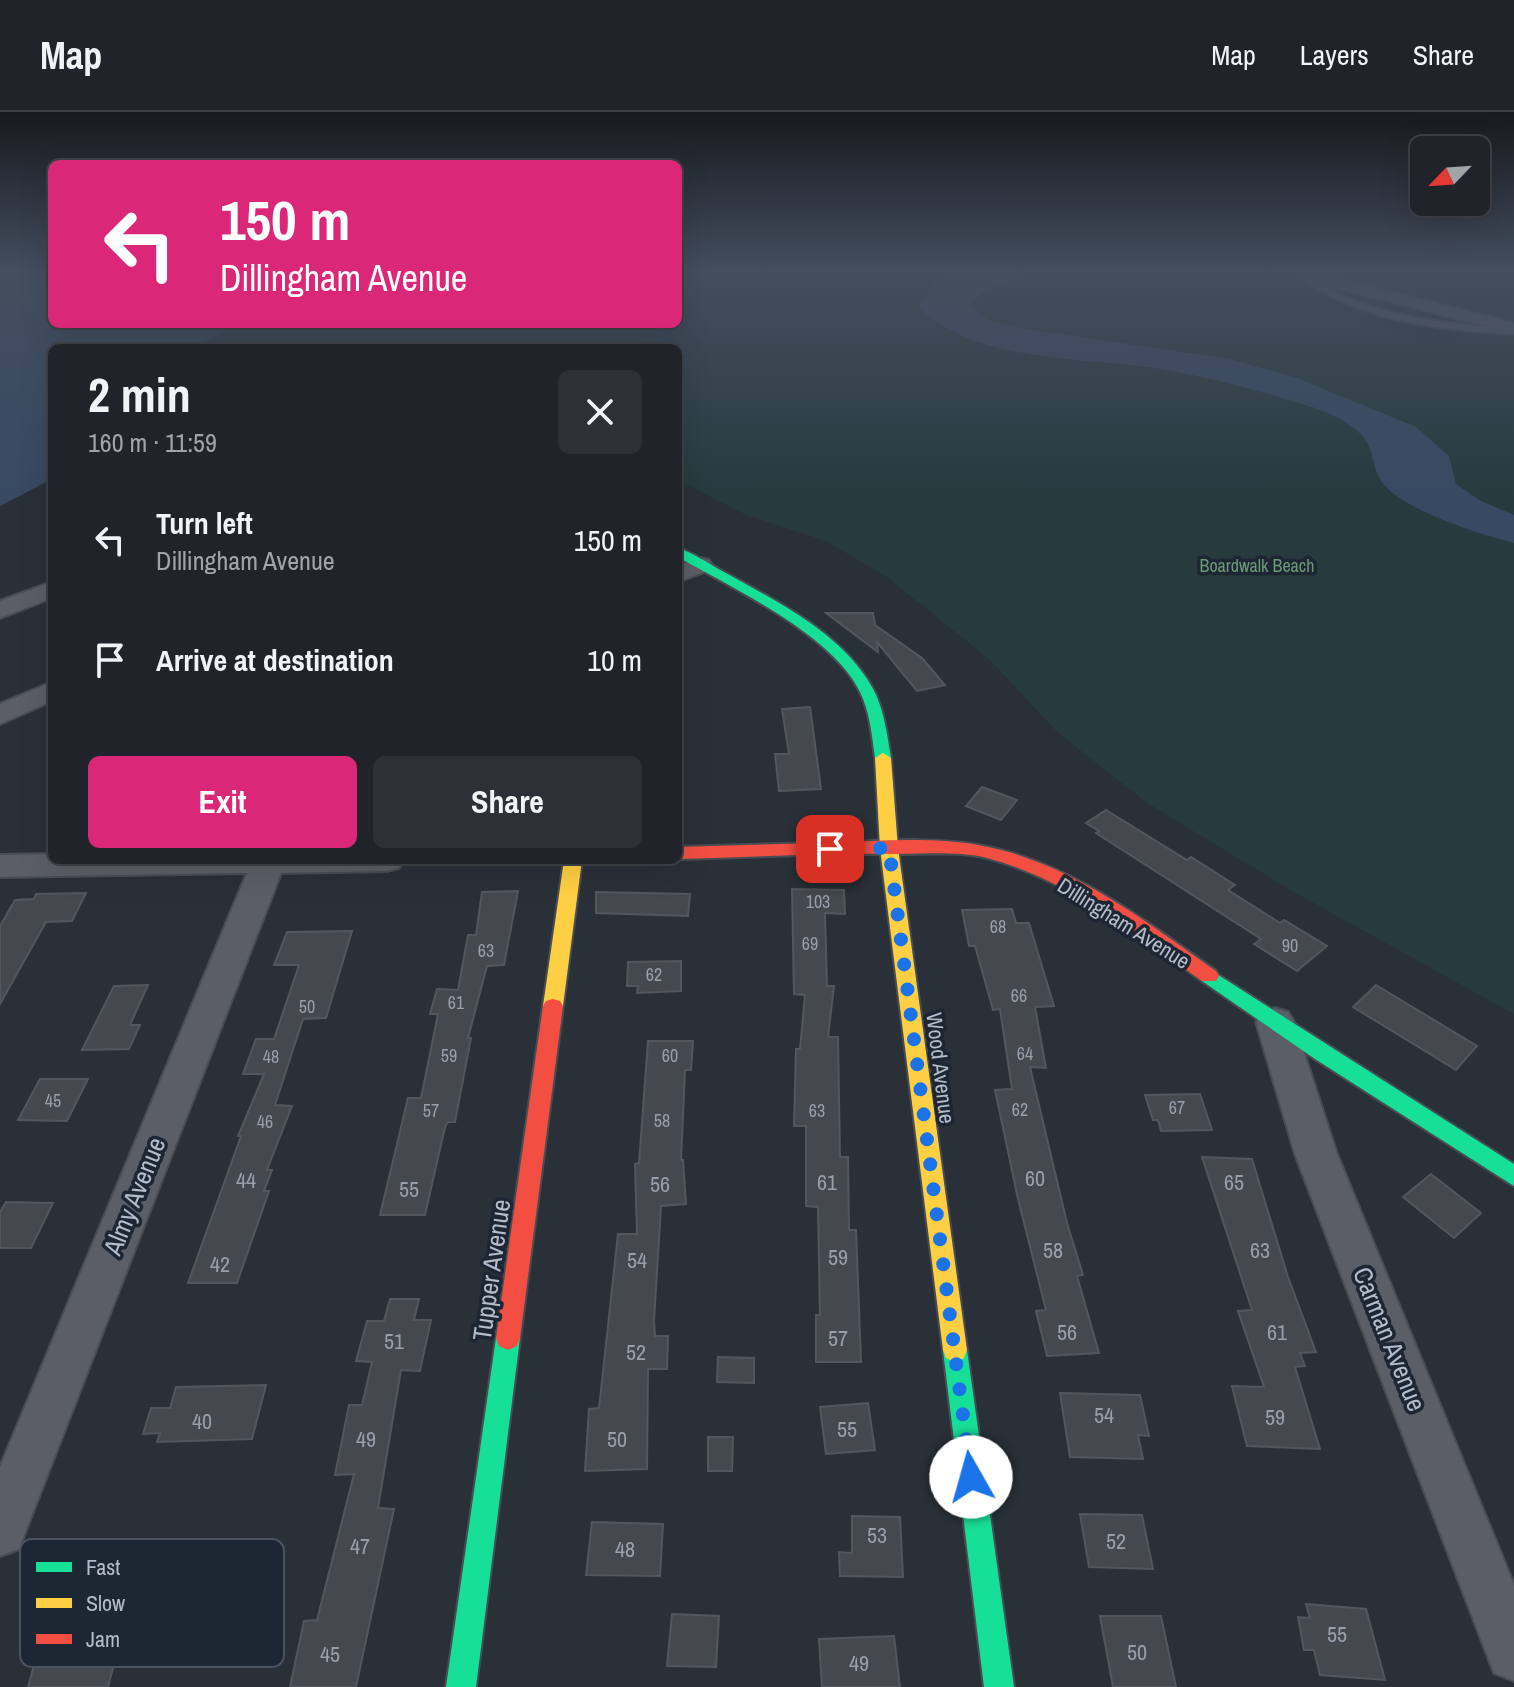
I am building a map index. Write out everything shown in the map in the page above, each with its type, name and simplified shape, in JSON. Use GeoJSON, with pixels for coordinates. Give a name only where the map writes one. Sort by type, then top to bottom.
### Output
{"type":"FeatureCollection","features":[{"type":"Feature","properties":{"kind":"street","name":"Wood Avenue"},"geometry":{"type":"LineString","coordinates":[[689,570],[820,640],[852,667],[871,701],[885,784],[889,848],[999,1687]]}},
{"type":"Feature","properties":{"kind":"street"},"geometry":{"type":"LineString","coordinates":[[0,610],[48,591]]}},
{"type":"Feature","properties":{"kind":"street"},"geometry":{"type":"LineString","coordinates":[[0,715],[48,692]]}},
{"type":"Feature","properties":{"kind":"street","name":"Dillingham Avenue"},"geometry":{"type":"LineString","coordinates":[[682,853],[889,848],[993,854],[1061,880],[1514,1176]]}},
{"type":"Feature","properties":{"kind":"street"},"geometry":{"type":"LineString","coordinates":[[0,866],[179,864]]}},
{"type":"Feature","properties":{"kind":"street","name":"Almy Avenue"},"geometry":{"type":"LineString","coordinates":[[0,1530],[268,864]]}},
{"type":"Feature","properties":{"kind":"street","name":"Tupper Avenue"},"geometry":{"type":"LineString","coordinates":[[461,1687],[572,864]]}},
{"type":"Feature","properties":{"kind":"street","name":"Carman Avenue"},"geometry":{"type":"LineString","coordinates":[[1275,1022],[1316,1154],[1514,1653]]}},
{"type":"Feature","properties":{"kind":"green space","name":"Boardwalk Beach"},"geometry":{"type":"Polygon","coordinates":[[[682,346],[1514,346],[1514,1014],[1292,891],[1147,803],[1056,731],[990,660],[887,577],[826,541],[746,515],[682,482],[682,346]]]}},
{"type":"Feature","properties":{"kind":"water"},"geometry":{"type":"Polygon","coordinates":[[[0,346],[48,346],[48,481],[0,506],[0,346]]]}},
{"type":"Feature","properties":{"kind":"water"},"geometry":{"type":"Polygon","coordinates":[[[994,346],[1145,346],[1230,359],[1297,378],[1416,427],[1449,456],[1456,484],[1481,501],[1514,515],[1514,543],[1447,522],[1398,497],[1380,478],[1363,436],[1339,418],[1320,410],[1192,375],[994,346]]]}},
{"type":"Feature","properties":{"kind":"building"},"geometry":{"type":"Polygon","coordinates":[[[826,613],[873,613],[875,625],[922,658],[945,685],[917,691],[877,642],[878,652],[826,613]]]}},
{"type":"Feature","properties":{"kind":"building"},"geometry":{"type":"Polygon","coordinates":[[[810,707],[821,789],[779,791],[775,754],[789,754],[782,709],[810,707]]]}},
{"type":"Feature","properties":{"kind":"building"},"geometry":{"type":"Polygon","coordinates":[[[982,787],[1017,800],[1001,820],[966,806],[982,787]]]}},
{"type":"Feature","properties":{"kind":"building"},"geometry":{"type":"Polygon","coordinates":[[[1106,810],[1187,860],[1191,857],[1235,885],[1228,890],[1280,923],[1284,920],[1327,946],[1297,971],[1254,944],[1261,939],[1096,833],[1099,831],[1086,823],[1106,810]]]}},
{"type":"Feature","properties":{"kind":"building"},"geometry":{"type":"Polygon","coordinates":[[[792,889],[844,890],[845,914],[825,913],[827,986],[834,986],[828,1037],[838,1037],[840,1157],[848,1157],[849,1230],[856,1230],[861,1362],[816,1362],[816,1315],[820,1315],[818,1207],[806,1206],[806,1126],[794,1126],[796,1049],[800,1049],[805,995],[794,994],[792,889]]]}},
{"type":"Feature","properties":{"kind":"building"},"geometry":{"type":"Polygon","coordinates":[[[518,891],[504,965],[487,966],[468,1038],[471,1038],[455,1122],[448,1122],[445,1127],[425,1215],[380,1215],[408,1098],[421,1098],[438,1014],[430,1014],[437,989],[458,990],[468,935],[476,935],[482,892],[518,891]]]}},
{"type":"Feature","properties":{"kind":"building"},"geometry":{"type":"Polygon","coordinates":[[[596,892],[690,894],[688,916],[596,913],[596,892]]]}},
{"type":"Feature","properties":{"kind":"building"},"geometry":{"type":"Polygon","coordinates":[[[86,893],[72,921],[46,922],[0,1004],[0,926],[15,900],[34,899],[36,894],[86,893]]]}},
{"type":"Feature","properties":{"kind":"building"},"geometry":{"type":"Polygon","coordinates":[[[1012,909],[1016,923],[1029,923],[1054,1006],[1035,1007],[1046,1068],[1030,1067],[1067,1223],[1083,1275],[1077,1276],[1099,1353],[1047,1356],[1036,1311],[1046,1310],[995,1090],[1012,1089],[1000,1009],[993,1010],[975,946],[969,946],[962,910],[1012,909]]]}},
{"type":"Feature","properties":{"kind":"building"},"geometry":{"type":"Polygon","coordinates":[[[352,931],[326,1018],[303,1019],[275,1105],[292,1106],[267,1170],[272,1170],[264,1191],[269,1191],[237,1283],[188,1283],[241,1136],[238,1136],[264,1074],[243,1074],[256,1039],[274,1039],[299,965],[274,965],[287,932],[352,931]]]}},
{"type":"Feature","properties":{"kind":"building"},"geometry":{"type":"Polygon","coordinates":[[[681,961],[681,991],[637,993],[638,986],[627,986],[628,962],[681,961]]]}},
{"type":"Feature","properties":{"kind":"building"},"geometry":{"type":"Polygon","coordinates":[[[148,985],[130,1025],[140,1025],[129,1049],[82,1050],[114,986],[148,985]]]}},
{"type":"Feature","properties":{"kind":"building"},"geometry":{"type":"Polygon","coordinates":[[[1376,985],[1477,1046],[1456,1070],[1353,1007],[1376,985]]]}},
{"type":"Feature","properties":{"kind":"building"},"geometry":{"type":"Polygon","coordinates":[[[648,1041],[693,1041],[691,1070],[685,1070],[681,1160],[686,1204],[661,1206],[654,1321],[655,1336],[668,1336],[667,1369],[648,1369],[647,1469],[585,1471],[589,1409],[599,1408],[618,1234],[637,1234],[635,1164],[639,1163],[648,1041]]]}},
{"type":"Feature","properties":{"kind":"building"},"geometry":{"type":"Polygon","coordinates":[[[40,1079],[88,1079],[67,1121],[18,1120],[40,1079]]]}},
{"type":"Feature","properties":{"kind":"building"},"geometry":{"type":"Polygon","coordinates":[[[1200,1094],[1212,1130],[1161,1131],[1158,1120],[1153,1120],[1145,1095],[1200,1094]]]}},
{"type":"Feature","properties":{"kind":"building"},"geometry":{"type":"Polygon","coordinates":[[[1202,1157],[1252,1159],[1288,1277],[1316,1352],[1300,1353],[1305,1366],[1295,1367],[1320,1449],[1247,1446],[1232,1386],[1264,1387],[1238,1311],[1252,1310],[1202,1157]]]}},
{"type":"Feature","properties":{"kind":"building"},"geometry":{"type":"Polygon","coordinates":[[[1431,1174],[1481,1213],[1454,1238],[1403,1197],[1431,1174]]]}},
{"type":"Feature","properties":{"kind":"building"},"geometry":{"type":"Polygon","coordinates":[[[6,1202],[53,1203],[31,1248],[0,1248],[0,1212],[6,1202]]]}},
{"type":"Feature","properties":{"kind":"building"},"geometry":{"type":"Polygon","coordinates":[[[390,1299],[419,1299],[414,1320],[431,1320],[420,1371],[401,1370],[378,1508],[394,1509],[356,1687],[290,1687],[304,1621],[317,1620],[354,1474],[335,1475],[349,1405],[362,1405],[372,1362],[356,1361],[367,1321],[384,1321],[390,1299]]]}},
{"type":"Feature","properties":{"kind":"building"},"geometry":{"type":"Polygon","coordinates":[[[718,1357],[754,1358],[754,1383],[717,1382],[718,1357]]]}},
{"type":"Feature","properties":{"kind":"building"},"geometry":{"type":"Polygon","coordinates":[[[266,1385],[252,1439],[157,1442],[160,1433],[143,1434],[151,1408],[170,1408],[176,1387],[266,1385]]]}},
{"type":"Feature","properties":{"kind":"building"},"geometry":{"type":"Polygon","coordinates":[[[1060,1393],[1140,1395],[1149,1436],[1138,1435],[1143,1459],[1070,1457],[1060,1393]]]}},
{"type":"Feature","properties":{"kind":"building"},"geometry":{"type":"Polygon","coordinates":[[[868,1403],[875,1450],[826,1454],[820,1407],[868,1403]]]}},
{"type":"Feature","properties":{"kind":"building"},"geometry":{"type":"Polygon","coordinates":[[[708,1437],[733,1437],[732,1471],[708,1471],[708,1437]]]}},
{"type":"Feature","properties":{"kind":"building"},"geometry":{"type":"Polygon","coordinates":[[[1080,1514],[1142,1515],[1153,1569],[1089,1567],[1080,1514]]]}},
{"type":"Feature","properties":{"kind":"building"},"geometry":{"type":"Polygon","coordinates":[[[852,1516],[900,1517],[903,1577],[840,1576],[839,1552],[852,1553],[852,1516]]]}},
{"type":"Feature","properties":{"kind":"building"},"geometry":{"type":"Polygon","coordinates":[[[592,1522],[663,1524],[660,1576],[586,1575],[592,1522]]]}},
{"type":"Feature","properties":{"kind":"building"},"geometry":{"type":"Polygon","coordinates":[[[1306,1604],[1366,1609],[1385,1680],[1320,1675],[1314,1650],[1304,1650],[1298,1617],[1310,1618],[1306,1604]]]}},
{"type":"Feature","properties":{"kind":"building"},"geometry":{"type":"Polygon","coordinates":[[[672,1614],[719,1616],[716,1667],[667,1666],[672,1614]]]}},
{"type":"Feature","properties":{"kind":"building"},"geometry":{"type":"Polygon","coordinates":[[[1100,1616],[1161,1616],[1176,1687],[1113,1687],[1100,1616]]]}},
{"type":"Feature","properties":{"kind":"building"},"geometry":{"type":"Polygon","coordinates":[[[894,1636],[900,1687],[822,1687],[819,1639],[894,1636]]]}},
{"type":"Feature","properties":{"kind":"building"},"geometry":{"type":"Polygon","coordinates":[[[33,1667],[113,1667],[108,1687],[28,1687],[33,1667]]]}},
{"type":"Feature","properties":{"kind":"traffic: fast"},"geometry":{"type":"LineString","coordinates":[[682,554],[777,608],[824,642],[844,661],[861,681],[870,699],[883,758]]}},
{"type":"Feature","properties":{"kind":"traffic: fast"},"geometry":{"type":"LineString","coordinates":[[1209,976],[1322,1053],[1514,1176]]}},
{"type":"Feature","properties":{"kind":"traffic: fast"},"geometry":{"type":"LineString","coordinates":[[461,1687],[508,1338]]}},
{"type":"Feature","properties":{"kind":"traffic: fast"},"geometry":{"type":"LineString","coordinates":[[955,1350],[999,1687]]}},
{"type":"Feature","properties":{"kind":"traffic: slow"},"geometry":{"type":"LineString","coordinates":[[883,758],[889,848],[955,1350]]}},
{"type":"Feature","properties":{"kind":"traffic: slow"},"geometry":{"type":"LineString","coordinates":[[553,1006],[572,864]]}},
{"type":"Feature","properties":{"kind":"traffic: jam"},"geometry":{"type":"LineString","coordinates":[[682,853],[875,848],[982,851],[1023,864],[1079,890],[1209,976]]}},
{"type":"Feature","properties":{"kind":"traffic: jam"},"geometry":{"type":"LineString","coordinates":[[508,1338],[553,1006]]}},
{"type":"Feature","properties":{"kind":"route"},"geometry":{"type":"LineString","coordinates":[[830,849],[889,848],[971,1477]]}}]}
